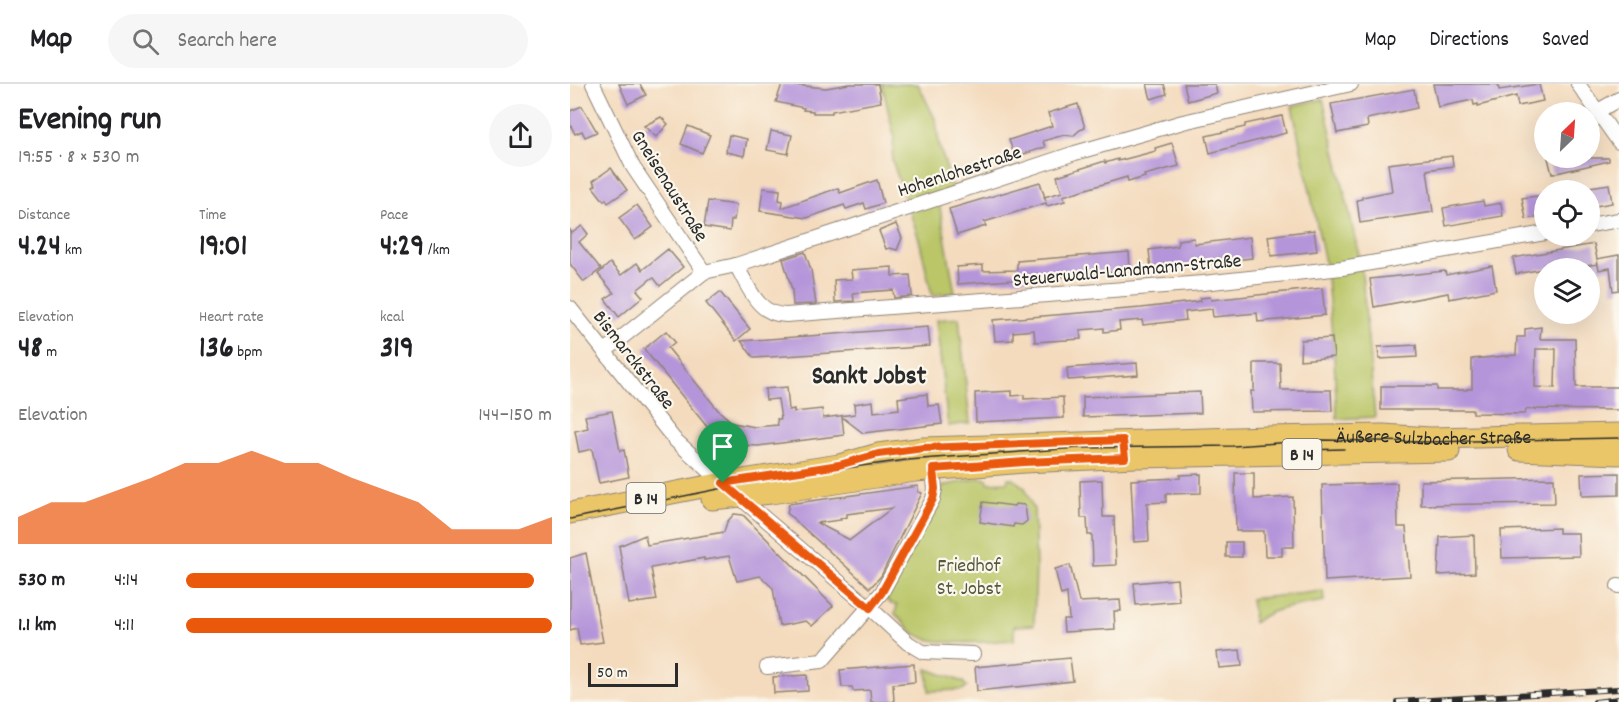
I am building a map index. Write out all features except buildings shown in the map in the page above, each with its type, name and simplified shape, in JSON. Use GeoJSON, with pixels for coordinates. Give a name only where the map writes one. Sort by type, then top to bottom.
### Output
{"type":"FeatureCollection","features":[{"type":"Feature","properties":{"kind":"main road","name":"Äußere Sulzbacher Straße"},"geometry":{"type":"LineString","coordinates":[[570,513],[730,489],[878,454],[924,448],[1078,451],[1364,435],[1430,438],[1619,435]]}},
{"type":"Feature","properties":{"kind":"main road","name":"Äußere Sulzbacher Straße"},"geometry":{"type":"LineString","coordinates":[[1124,449],[1513,450],[1619,454]]}},
{"type":"Feature","properties":{"kind":"main road","name":"Äußere Sulzbacher Straße"},"geometry":{"type":"LineString","coordinates":[[570,526],[717,498],[730,489],[766,494],[879,475],[1078,451]]}},
{"type":"Feature","properties":{"kind":"street","name":"Gneisenaustraße"},"geometry":{"type":"LineString","coordinates":[[593,84],[633,167],[704,272]]}},
{"type":"Feature","properties":{"kind":"street","name":"Hohenlohestraße"},"geometry":{"type":"LineString","coordinates":[[605,351],[704,272],[736,265],[1075,153],[1303,89],[1351,84]]}},
{"type":"Feature","properties":{"kind":"street"},"geometry":{"type":"LineString","coordinates":[[1578,84],[1591,102]]}},
{"type":"Feature","properties":{"kind":"street"},"geometry":{"type":"LineString","coordinates":[[1600,110],[1619,99]]}},
{"type":"Feature","properties":{"kind":"street"},"geometry":{"type":"LineString","coordinates":[[1600,114],[1619,142]]}},
{"type":"Feature","properties":{"kind":"street"},"geometry":{"type":"LineString","coordinates":[[1600,223],[1619,220]]}},
{"type":"Feature","properties":{"kind":"street","name":"Steuerwald-Landmann-Straße"},"geometry":{"type":"LineString","coordinates":[[736,265],[758,305],[775,315],[786,315],[947,304],[1342,268],[1534,235]]}},
{"type":"Feature","properties":{"kind":"street","name":"Bismarckstraße"},"geometry":{"type":"LineString","coordinates":[[570,308],[674,439],[730,489],[916,648],[923,652],[973,654]]}},
{"type":"Feature","properties":{"kind":"street"},"geometry":{"type":"LineString","coordinates":[[767,667],[822,661],[870,608],[882,592],[933,499],[935,489],[933,469]]}},
{"type":"Feature","properties":{"kind":"green space"},"geometry":{"type":"Polygon","coordinates":[[[882,84],[918,84],[936,121],[939,145],[954,192],[938,197],[955,293],[932,295],[919,239],[892,160],[894,135],[882,84]]]}},
{"type":"Feature","properties":{"kind":"green space"},"geometry":{"type":"Polygon","coordinates":[[[1323,99],[1361,263],[1375,417],[1337,419],[1326,267],[1292,106],[1323,99]]]}},
{"type":"Feature","properties":{"kind":"green space"},"geometry":{"type":"Polygon","coordinates":[[[959,318],[970,423],[948,426],[936,320],[959,318]]]}},
{"type":"Feature","properties":{"kind":"green space","name":"Friedhof St. Jobst"},"geometry":{"type":"Polygon","coordinates":[[[980,478],[987,479],[988,483],[1007,482],[1008,478],[1012,478],[1025,488],[1034,510],[1036,567],[1034,625],[1014,626],[1014,640],[964,643],[925,638],[916,634],[895,614],[897,605],[891,604],[886,599],[899,569],[943,486],[980,478]]]}},
{"type":"Feature","properties":{"kind":"green space"},"geometry":{"type":"Polygon","coordinates":[[[1323,591],[1324,601],[1278,610],[1261,617],[1254,623],[1251,599],[1323,591]]]}},
{"type":"Feature","properties":{"kind":"green space"},"geometry":{"type":"Polygon","coordinates":[[[927,669],[963,682],[967,687],[962,690],[929,691],[927,669]]]}},
{"type":"Feature","properties":{"kind":"tram line"},"geometry":{"type":"LineString","coordinates":[[570,519],[779,477],[906,460],[1078,448],[1233,446],[1323,440],[1426,442],[1619,438]]}},
{"type":"Feature","properties":{"kind":"tram line"},"geometry":{"type":"LineString","coordinates":[[1302,450],[1344,449]]}},
{"type":"Feature","properties":{"kind":"railway"},"geometry":{"type":"LineString","coordinates":[[1397,702],[1619,689]]}},
{"type":"Feature","properties":{"kind":"railway"},"geometry":{"type":"LineString","coordinates":[[1595,702],[1619,699]]}},
{"type":"Feature","properties":{"kind":"district","name":"Sankt Jobst"},"geometry":{"type":"Point","coordinates":[869,374]}},
{"type":"Feature","properties":{"kind":"route"},"geometry":{"type":"LineString","coordinates":[[1123,440],[1125,458],[933,469],[935,489],[933,499],[882,592],[870,608],[723,483],[839,465],[885,453],[951,446],[1123,440]]}}]}
